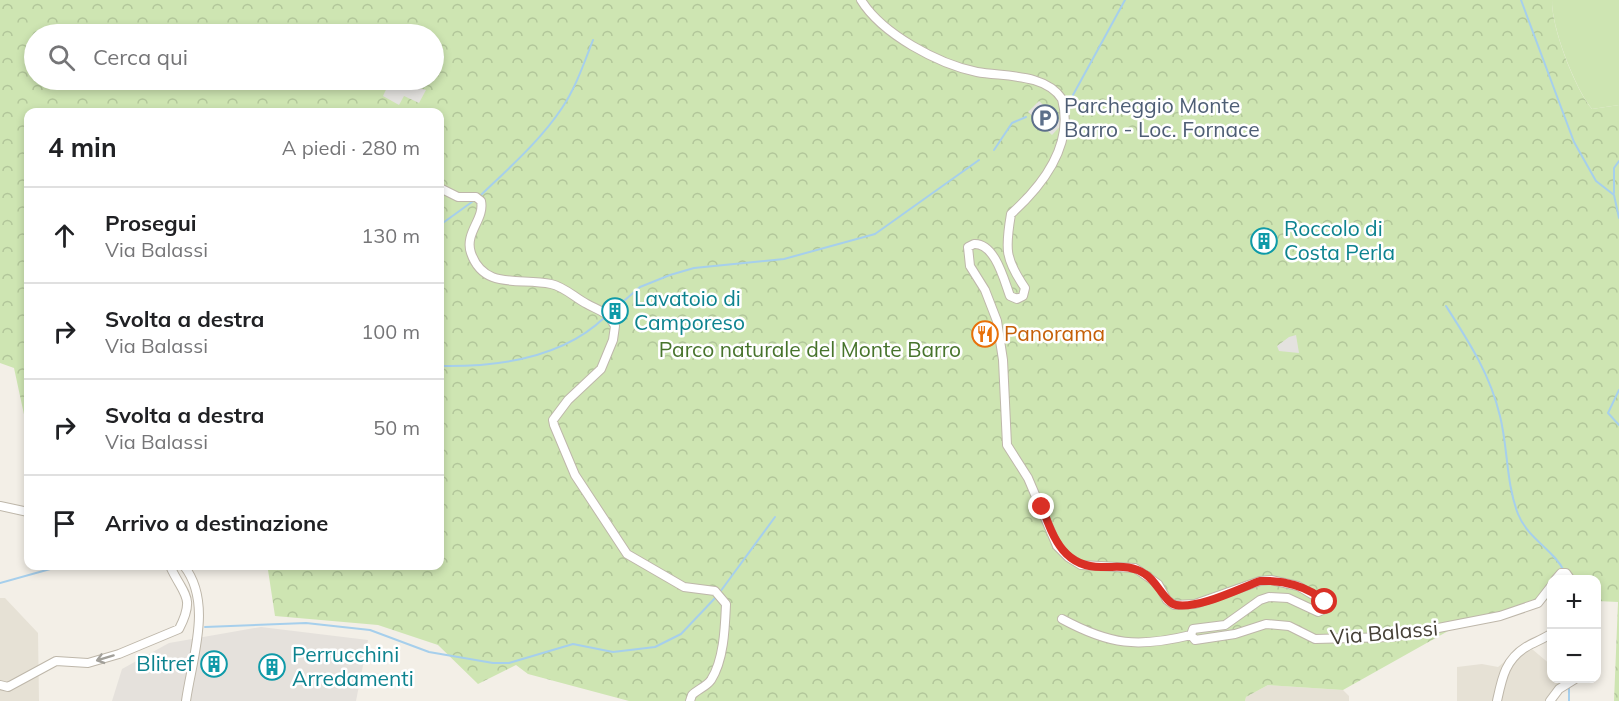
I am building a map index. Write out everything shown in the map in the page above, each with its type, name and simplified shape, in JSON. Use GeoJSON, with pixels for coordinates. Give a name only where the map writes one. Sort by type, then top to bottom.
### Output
{"type":"FeatureCollection","features":[{"type":"Feature","properties":{"kind":"street","name":"Via Balassi"},"geometry":{"type":"LineString","coordinates":[[861,0],[874,17],[904,42],[963,68],[1017,76],[1050,86],[1062,99],[1066,133],[1059,153],[1030,197],[1011,214],[1006,257],[1025,288],[1023,296],[1017,298],[1010,296],[1000,268],[984,247],[974,244],[968,247],[967,253],[970,266],[985,290],[997,321],[1003,360],[1007,445],[1033,488],[1057,546],[1068,557],[1081,565],[1135,568],[1158,584],[1167,600],[1174,605],[1195,604],[1260,581],[1271,580],[1298,586],[1325,602],[1325,609],[1314,612],[1288,598],[1269,597],[1260,600],[1225,625],[1193,629],[1191,635],[1196,640],[1266,624],[1290,626],[1314,639],[1392,637],[1500,616],[1538,603],[1547,591]]}},
{"type":"Feature","properties":{"kind":"street"},"geometry":{"type":"LineString","coordinates":[[444,190],[458,197],[478,199],[483,212],[470,236],[470,251],[482,271],[501,281],[554,284],[611,316],[615,326],[613,340],[601,369],[568,400],[553,420],[554,425],[575,475],[627,554],[684,587],[715,591],[726,604],[721,648],[715,670],[706,686],[692,694],[690,701]]}},
{"type":"Feature","properties":{"kind":"street"},"geometry":{"type":"LineString","coordinates":[[0,506],[24,511]]}},
{"type":"Feature","properties":{"kind":"street"},"geometry":{"type":"LineString","coordinates":[[4,686],[56,661],[88,663],[118,654],[179,629],[188,610],[186,592],[172,570]]}},
{"type":"Feature","properties":{"kind":"street"},"geometry":{"type":"LineString","coordinates":[[186,570],[195,586],[200,604],[186,701]]}},
{"type":"Feature","properties":{"kind":"street"},"geometry":{"type":"LineString","coordinates":[[1062,619],[1102,638],[1132,642],[1149,644],[1191,635]]}},
{"type":"Feature","properties":{"kind":"street"},"geometry":{"type":"LineString","coordinates":[[1497,701],[1504,669],[1510,660],[1524,648],[1547,635]]}},
{"type":"Feature","properties":{"kind":"street"},"geometry":{"type":"LineString","coordinates":[[1550,701],[1559,689],[1569,683]]}},
{"type":"Feature","properties":{"kind":"shaded area"},"geometry":{"type":"Polygon","coordinates":[[[386,90],[426,90],[419,103],[404,96],[399,105],[383,96],[386,90]]]}},
{"type":"Feature","properties":{"kind":"shaded area","name":"Parcheggio Monte Barro - Loc. Fornace"},"geometry":{"type":"Polygon","coordinates":[[[1039,101],[1063,123],[1052,135],[1028,112],[1039,101]]]}},
{"type":"Feature","properties":{"kind":"shaded area"},"geometry":{"type":"Polygon","coordinates":[[[1296,335],[1299,353],[1279,351],[1277,346],[1296,335]]]}},
{"type":"Feature","properties":{"kind":"shaded area"},"geometry":{"type":"Polygon","coordinates":[[[0,598],[5,598],[38,633],[39,701],[0,701],[0,598]]]}},
{"type":"Feature","properties":{"kind":"shaded area"},"geometry":{"type":"Polygon","coordinates":[[[261,627],[368,640],[356,701],[112,701],[122,669],[169,643],[261,627]]]}},
{"type":"Feature","properties":{"kind":"shaded area"},"geometry":{"type":"Polygon","coordinates":[[[1526,644],[1547,662],[1547,683],[1578,683],[1564,690],[1555,701],[1457,701],[1457,667],[1482,664],[1498,667],[1526,644]]]}},
{"type":"Feature","properties":{"kind":"shaded area"},"geometry":{"type":"Polygon","coordinates":[[[1268,685],[1343,690],[1349,696],[1349,701],[1245,701],[1246,697],[1268,685]]]}},
{"type":"Feature","properties":{"kind":"green space","name":"Parco naturale del Monte Barro"},"geometry":{"type":"Polygon","coordinates":[[[0,0],[1552,0],[1555,26],[1565,57],[1585,100],[1592,109],[1619,105],[1619,701],[1614,701],[1618,602],[1601,601],[1601,575],[1547,575],[1547,600],[1457,626],[1343,690],[1268,685],[1246,697],[1245,701],[629,701],[528,674],[516,665],[478,684],[438,645],[378,625],[275,616],[268,570],[444,570],[444,108],[24,108],[24,414],[14,368],[0,363],[0,0]]]}},
{"type":"Feature","properties":{"kind":"green space"},"geometry":{"type":"Polygon","coordinates":[[[1552,0],[1619,0],[1619,105],[1592,109],[1585,100],[1560,41],[1555,25],[1552,0]]]}},
{"type":"Feature","properties":{"kind":"waterway"},"geometry":{"type":"LineString","coordinates":[[1073,95],[1125,0]]}},
{"type":"Feature","properties":{"kind":"waterway"},"geometry":{"type":"LineString","coordinates":[[1521,0],[1574,142],[1596,181],[1614,195],[1619,218]]}},
{"type":"Feature","properties":{"kind":"waterway"},"geometry":{"type":"LineString","coordinates":[[480,196],[524,154],[562,108],[593,40]]}},
{"type":"Feature","properties":{"kind":"waterway"},"geometry":{"type":"LineString","coordinates":[[994,150],[1012,123],[1026,117]]}},
{"type":"Feature","properties":{"kind":"waterway"},"geometry":{"type":"LineString","coordinates":[[610,313],[640,287],[670,275],[694,268],[784,259],[875,234],[979,160]]}},
{"type":"Feature","properties":{"kind":"waterway"},"geometry":{"type":"LineString","coordinates":[[1614,193],[1614,168],[1619,161]]}},
{"type":"Feature","properties":{"kind":"waterway"},"geometry":{"type":"LineString","coordinates":[[444,222],[476,199]]}},
{"type":"Feature","properties":{"kind":"waterway"},"geometry":{"type":"LineString","coordinates":[[1446,306],[1463,332],[1491,386],[1503,428],[1511,490],[1522,523],[1564,571]]}},
{"type":"Feature","properties":{"kind":"waterway"},"geometry":{"type":"LineString","coordinates":[[444,366],[484,365],[528,358],[569,343],[605,317]]}},
{"type":"Feature","properties":{"kind":"waterway"},"geometry":{"type":"LineString","coordinates":[[1619,390],[1608,413],[1619,425]]}},
{"type":"Feature","properties":{"kind":"waterway"},"geometry":{"type":"LineString","coordinates":[[720,592],[775,517]]}},
{"type":"Feature","properties":{"kind":"waterway"},"geometry":{"type":"LineString","coordinates":[[0,583],[47,570]]}},
{"type":"Feature","properties":{"kind":"waterway"},"geometry":{"type":"LineString","coordinates":[[205,627],[306,623],[370,630],[429,652],[493,663],[509,663],[573,644],[613,652],[655,647],[681,634],[716,597]]}},
{"type":"Feature","properties":{"kind":"waterway"},"geometry":{"type":"LineString","coordinates":[[1569,684],[1569,701]]}},
{"type":"Feature","properties":{"kind":"place","name":"Parcheggio Monte Barro - Loc. Fornace"},"geometry":{"type":"Point","coordinates":[1045,118]}},
{"type":"Feature","properties":{"kind":"place","name":"Roccolo di Costa Perla"},"geometry":{"type":"Point","coordinates":[1264,241]}},
{"type":"Feature","properties":{"kind":"place","name":"Lavatoio di Camporeso"},"geometry":{"type":"Point","coordinates":[615,311]}},
{"type":"Feature","properties":{"kind":"place","name":"Panorama"},"geometry":{"type":"Point","coordinates":[985,334]}},
{"type":"Feature","properties":{"kind":"place","name":"Blitref"},"geometry":{"type":"Point","coordinates":[214,664]}},
{"type":"Feature","properties":{"kind":"place","name":"Perrucchini Arredamenti"},"geometry":{"type":"Point","coordinates":[272,667]}},
{"type":"Feature","properties":{"kind":"route"},"geometry":{"type":"LineString","coordinates":[[1042,507],[1057,546],[1068,557],[1081,565],[1135,568],[1158,584],[1167,600],[1174,605],[1195,604],[1260,581],[1271,580],[1298,586],[1324,599],[1325,602]]}}]}
